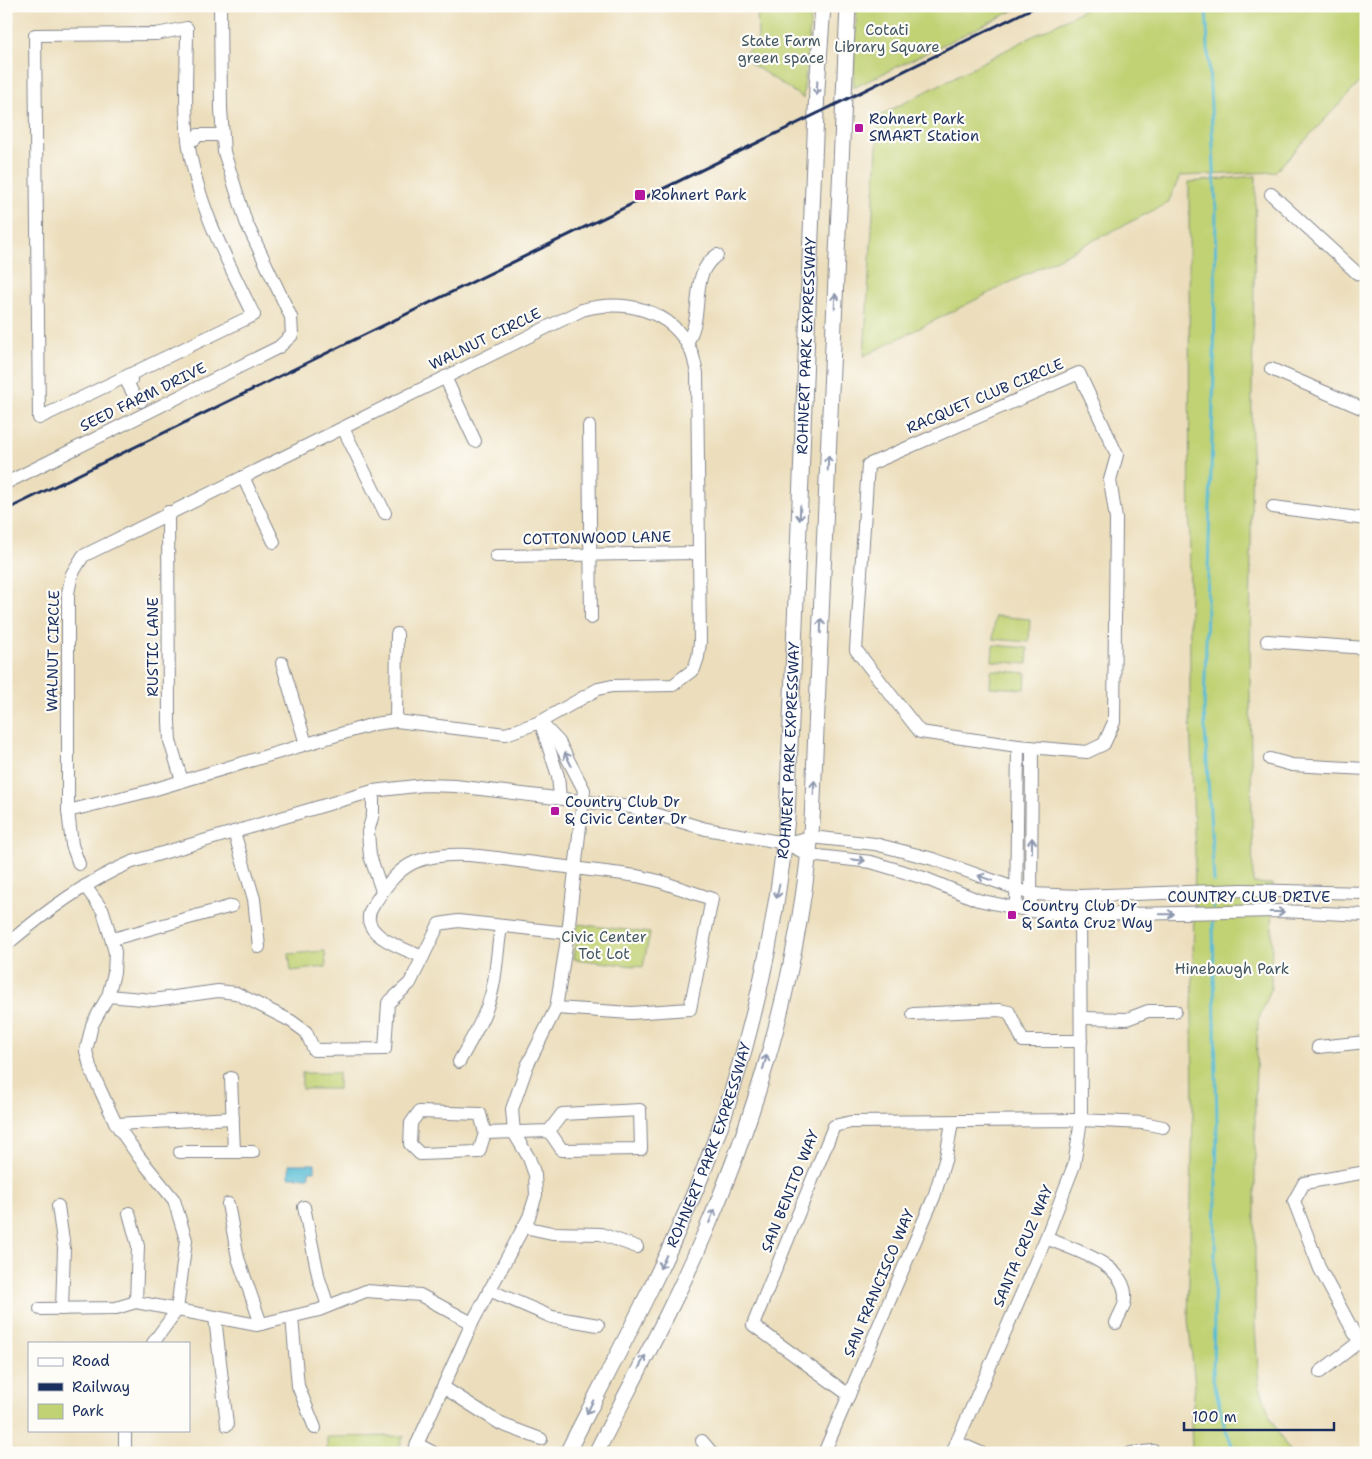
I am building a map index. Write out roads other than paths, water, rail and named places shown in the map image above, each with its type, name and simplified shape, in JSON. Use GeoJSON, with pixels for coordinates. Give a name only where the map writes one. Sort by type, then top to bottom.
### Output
{"type":"FeatureCollection","features":[{"type":"Feature","properties":{"kind":"main road","name":"ROHNERT PARK EXPRESSWAY"},"geometry":{"type":"LineString","coordinates":[[567,1453],[669,1250],[706,1165],[751,1024],[783,863],[817,88],[823,6]]}},
{"type":"Feature","properties":{"kind":"main road","name":"ROHNERT PARK EXPRESSWAY"},"geometry":{"type":"LineString","coordinates":[[596,1453],[681,1286],[706,1232],[738,1150],[790,970],[811,837],[848,6]]}},
{"type":"Feature","properties":{"kind":"street"},"geometry":{"type":"LineString","coordinates":[[192,139],[199,141],[218,136],[220,6]]}},
{"type":"Feature","properties":{"kind":"street"},"geometry":{"type":"LineString","coordinates":[[187,28],[192,139],[198,188],[219,243],[254,315],[130,377],[39,418],[35,35],[156,34],[187,28]]}},
{"type":"Feature","properties":{"kind":"street","name":"SEED FARM DRIVE"},"geometry":{"type":"LineString","coordinates":[[6,483],[279,347],[292,335],[291,317],[238,202],[218,136]]}},
{"type":"Feature","properties":{"kind":"street"},"geometry":{"type":"LineString","coordinates":[[1271,194],[1357,273],[1366,277]]}},
{"type":"Feature","properties":{"kind":"street"},"geometry":{"type":"LineString","coordinates":[[687,344],[695,321],[698,285],[709,261],[717,255]]}},
{"type":"Feature","properties":{"kind":"street","name":"WALNUT CIRCLE"},"geometry":{"type":"LineString","coordinates":[[68,811],[182,781],[374,724],[396,721],[506,734],[540,722],[598,689],[612,686],[673,685],[694,669],[700,642],[697,373],[687,344],[675,329],[640,308],[612,304],[582,310],[344,428],[168,512],[83,556],[72,574],[68,593],[68,811],[72,845],[79,864]]}},
{"type":"Feature","properties":{"kind":"street"},"geometry":{"type":"LineString","coordinates":[[1271,369],[1366,410]]}},
{"type":"Feature","properties":{"kind":"street","name":"RACQUET CLUB CIRCLE"},"geometry":{"type":"LineString","coordinates":[[1079,373],[1117,455],[1110,480],[1116,519],[1114,722],[1104,744],[1087,752],[1018,746],[920,732],[856,650],[868,464],[1079,373]]}},
{"type":"Feature","properties":{"kind":"street"},"geometry":{"type":"LineString","coordinates":[[130,377],[128,384],[136,399],[141,401],[148,413]]}},
{"type":"Feature","properties":{"kind":"street"},"geometry":{"type":"LineString","coordinates":[[445,377],[475,441]]}},
{"type":"Feature","properties":{"kind":"street"},"geometry":{"type":"LineString","coordinates":[[589,426],[591,618]]}},
{"type":"Feature","properties":{"kind":"street"},"geometry":{"type":"LineString","coordinates":[[344,428],[385,513]]}},
{"type":"Feature","properties":{"kind":"street"},"geometry":{"type":"LineString","coordinates":[[243,477],[274,542]]}},
{"type":"Feature","properties":{"kind":"street"},"geometry":{"type":"LineString","coordinates":[[1273,507],[1366,519]]}},
{"type":"Feature","properties":{"kind":"street","name":"RUSTIC LANE"},"geometry":{"type":"LineString","coordinates":[[168,512],[170,741],[182,781]]}},
{"type":"Feature","properties":{"kind":"street","name":"COTTONWOOD LANE"},"geometry":{"type":"LineString","coordinates":[[496,556],[699,553]]}},
{"type":"Feature","properties":{"kind":"street"},"geometry":{"type":"LineString","coordinates":[[396,721],[397,634]]}},
{"type":"Feature","properties":{"kind":"street"},"geometry":{"type":"LineString","coordinates":[[1267,641],[1366,648]]}},
{"type":"Feature","properties":{"kind":"street"},"geometry":{"type":"LineString","coordinates":[[282,663],[306,744]]}},
{"type":"Feature","properties":{"kind":"street"},"geometry":{"type":"LineString","coordinates":[[540,722],[558,776],[560,798]]}},
{"type":"Feature","properties":{"kind":"street"},"geometry":{"type":"LineString","coordinates":[[434,1453],[415,1448],[472,1323],[529,1217],[536,1195],[535,1175],[529,1158],[514,1133],[512,1109],[527,1066],[556,1008],[568,933],[584,801],[584,790],[559,742],[540,722]]}},
{"type":"Feature","properties":{"kind":"street"},"geometry":{"type":"LineString","coordinates":[[1016,908],[1018,746]]}},
{"type":"Feature","properties":{"kind":"street"},"geometry":{"type":"LineString","coordinates":[[1031,911],[1032,748]]}},
{"type":"Feature","properties":{"kind":"street"},"geometry":{"type":"LineString","coordinates":[[1270,759],[1292,765],[1366,769]]}},
{"type":"Feature","properties":{"kind":"street","name":"COUNTRY CLUB DRIVE"},"geometry":{"type":"LineString","coordinates":[[6,945],[85,886],[112,870],[132,862],[373,791],[424,785],[455,786],[631,806],[706,830],[785,843],[809,856],[871,862],[924,878],[978,900],[1031,911],[1080,915],[1282,911],[1366,915]]}},
{"type":"Feature","properties":{"kind":"street"},"geometry":{"type":"LineString","coordinates":[[373,791],[373,814],[368,832],[370,856],[382,891]]}},
{"type":"Feature","properties":{"kind":"street"},"geometry":{"type":"LineString","coordinates":[[234,832],[254,899],[259,947]]}},
{"type":"Feature","properties":{"kind":"street","name":"COUNTRY CLUB DRIVE"},"geometry":{"type":"LineString","coordinates":[[785,843],[811,837],[875,844],[934,859],[1031,894],[1080,896],[1206,890],[1298,890],[1366,893]]}},
{"type":"Feature","properties":{"kind":"street"},"geometry":{"type":"LineString","coordinates":[[423,957],[376,935],[369,922],[369,911],[395,876],[412,863],[434,856],[472,856],[576,868],[659,881],[712,899],[690,1009],[631,1013],[556,1008]]}},
{"type":"Feature","properties":{"kind":"street"},"geometry":{"type":"LineString","coordinates":[[85,886],[103,911],[113,939],[115,952],[114,973],[108,996],[92,1025],[86,1051],[91,1070],[116,1124],[174,1200],[186,1240],[177,1310],[154,1342]]}},
{"type":"Feature","properties":{"kind":"street","name":"SANTA CRUZ WAY"},"geometry":{"type":"LineString","coordinates":[[954,1448],[1046,1238],[1074,1165],[1081,1120],[1080,896]]}},
{"type":"Feature","properties":{"kind":"street"},"geometry":{"type":"LineString","coordinates":[[113,939],[232,906]]}},
{"type":"Feature","properties":{"kind":"street"},"geometry":{"type":"LineString","coordinates":[[108,996],[153,1000],[218,991],[236,993],[291,1021],[306,1032],[314,1050],[385,1049],[388,1003],[410,983],[439,924],[458,921],[568,933]]}},
{"type":"Feature","properties":{"kind":"street"},"geometry":{"type":"LineString","coordinates":[[458,1062],[489,1001],[494,982],[500,927]]}},
{"type":"Feature","properties":{"kind":"street"},"geometry":{"type":"LineString","coordinates":[[913,1014],[999,1010],[1009,1012],[1023,1041],[1081,1041]]}},
{"type":"Feature","properties":{"kind":"street"},"geometry":{"type":"LineString","coordinates":[[1081,1018],[1127,1019],[1148,1010],[1174,1011]]}},
{"type":"Feature","properties":{"kind":"street"},"geometry":{"type":"LineString","coordinates":[[1318,1047],[1366,1042]]}},
{"type":"Feature","properties":{"kind":"street"},"geometry":{"type":"LineString","coordinates":[[231,1078],[234,1151]]}},
{"type":"Feature","properties":{"kind":"street"},"geometry":{"type":"LineString","coordinates":[[485,1133],[549,1131],[562,1114],[640,1110],[641,1149],[562,1150],[549,1131]]}},
{"type":"Feature","properties":{"kind":"street"},"geometry":{"type":"LineString","coordinates":[[419,1112],[480,1114],[485,1133],[479,1152],[420,1154],[410,1144],[411,1122],[419,1112]]}},
{"type":"Feature","properties":{"kind":"street"},"geometry":{"type":"LineString","coordinates":[[116,1124],[233,1118]]}},
{"type":"Feature","properties":{"kind":"street","name":"SAN BENITO WAY"},"geometry":{"type":"LineString","coordinates":[[849,1395],[752,1325],[834,1126],[851,1122],[1081,1120],[1143,1123],[1163,1127]]}},
{"type":"Feature","properties":{"kind":"street","name":"SAN FRANCISCO WAY"},"geometry":{"type":"LineString","coordinates":[[824,1453],[934,1197],[946,1157],[952,1122]]}},
{"type":"Feature","properties":{"kind":"street"},"geometry":{"type":"LineString","coordinates":[[180,1152],[253,1152]]}},
{"type":"Feature","properties":{"kind":"street"},"geometry":{"type":"LineString","coordinates":[[1320,1372],[1363,1345],[1320,1269],[1294,1201],[1304,1183],[1366,1172]]}},
{"type":"Feature","properties":{"kind":"street"},"geometry":{"type":"LineString","coordinates":[[228,1204],[238,1258],[261,1324]]}},
{"type":"Feature","properties":{"kind":"street"},"geometry":{"type":"LineString","coordinates":[[58,1206],[64,1248],[62,1309]]}},
{"type":"Feature","properties":{"kind":"street"},"geometry":{"type":"LineString","coordinates":[[304,1207],[319,1279],[328,1306]]}},
{"type":"Feature","properties":{"kind":"street"},"geometry":{"type":"LineString","coordinates":[[129,1212],[138,1246],[136,1302]]}},
{"type":"Feature","properties":{"kind":"street"},"geometry":{"type":"LineString","coordinates":[[524,1227],[552,1233],[601,1234],[637,1247]]}},
{"type":"Feature","properties":{"kind":"street"},"geometry":{"type":"LineString","coordinates":[[1046,1238],[1106,1265],[1119,1276],[1124,1290],[1124,1305],[1116,1323]]}},
{"type":"Feature","properties":{"kind":"street"},"geometry":{"type":"LineString","coordinates":[[489,1290],[552,1318],[598,1325]]}},
{"type":"Feature","properties":{"kind":"street"},"geometry":{"type":"LineString","coordinates":[[40,1309],[116,1308],[136,1302],[261,1324],[328,1306],[366,1291],[420,1295],[472,1323]]}},
{"type":"Feature","properties":{"kind":"street"},"geometry":{"type":"LineString","coordinates":[[215,1317],[227,1425]]}},
{"type":"Feature","properties":{"kind":"street"},"geometry":{"type":"LineString","coordinates":[[292,1317],[298,1386],[315,1428]]}},
{"type":"Feature","properties":{"kind":"street"},"geometry":{"type":"LineString","coordinates":[[443,1386],[501,1424],[541,1438]]}},
{"type":"Feature","properties":{"kind":"street"},"geometry":{"type":"LineString","coordinates":[[125,1432],[125,1453]]}},
{"type":"Feature","properties":{"kind":"street"},"geometry":{"type":"LineString","coordinates":[[702,1441],[712,1453]]}},
{"type":"Feature","properties":{"kind":"street"},"geometry":{"type":"LineString","coordinates":[[954,1448],[981,1453]]}},
{"type":"Feature","properties":{"kind":"street"},"geometry":{"type":"LineString","coordinates":[[1131,1453],[1154,1451]]}},
{"type":"Feature","properties":{"kind":"water"},"geometry":{"type":"Polygon","coordinates":[[[289,1164],[315,1164],[315,1171],[309,1171],[309,1177],[289,1177],[289,1164]]]}},
{"type":"Feature","properties":{"kind":"waterway"},"geometry":{"type":"LineString","coordinates":[[1206,6],[1216,208],[1214,371],[1204,710],[1214,882]]}},
{"type":"Feature","properties":{"kind":"waterway"},"geometry":{"type":"LineString","coordinates":[[1213,909],[1214,897]]}},
{"type":"Feature","properties":{"kind":"waterway"},"geometry":{"type":"LineString","coordinates":[[1213,923],[1217,1125],[1213,1379],[1225,1427],[1235,1453]]}},
{"type":"Feature","properties":{"kind":"railway"},"geometry":{"type":"LineString","coordinates":[[6,510],[1037,6]]}},
{"type":"Feature","properties":{"kind":"place","name":"Rohnert Park SMART Station"},"geometry":{"type":"Point","coordinates":[859,128]}},
{"type":"Feature","properties":{"kind":"place","name":"Rohnert Park"},"geometry":{"type":"Point","coordinates":[640,195]}},
{"type":"Feature","properties":{"kind":"place","name":"Country Club Dr & Civic Center Dr"},"geometry":{"type":"Point","coordinates":[555,811]}},
{"type":"Feature","properties":{"kind":"place","name":"Country Club Dr & Santa Cruz Way"},"geometry":{"type":"Point","coordinates":[1012,915]}},
{"type":"Feature","properties":{"kind":"park label","name":"Cotati Library Square"},"geometry":{"type":"Point","coordinates":[887,38]}},
{"type":"Feature","properties":{"kind":"park label","name":"State Farm green space"},"geometry":{"type":"Point","coordinates":[781,50]}},
{"type":"Feature","properties":{"kind":"park label","name":"Civic Center Tot Lot"},"geometry":{"type":"Point","coordinates":[604,946]}},
{"type":"Feature","properties":{"kind":"park label","name":"Hinebaugh Park"},"geometry":{"type":"Point","coordinates":[1232,969]}}]}
